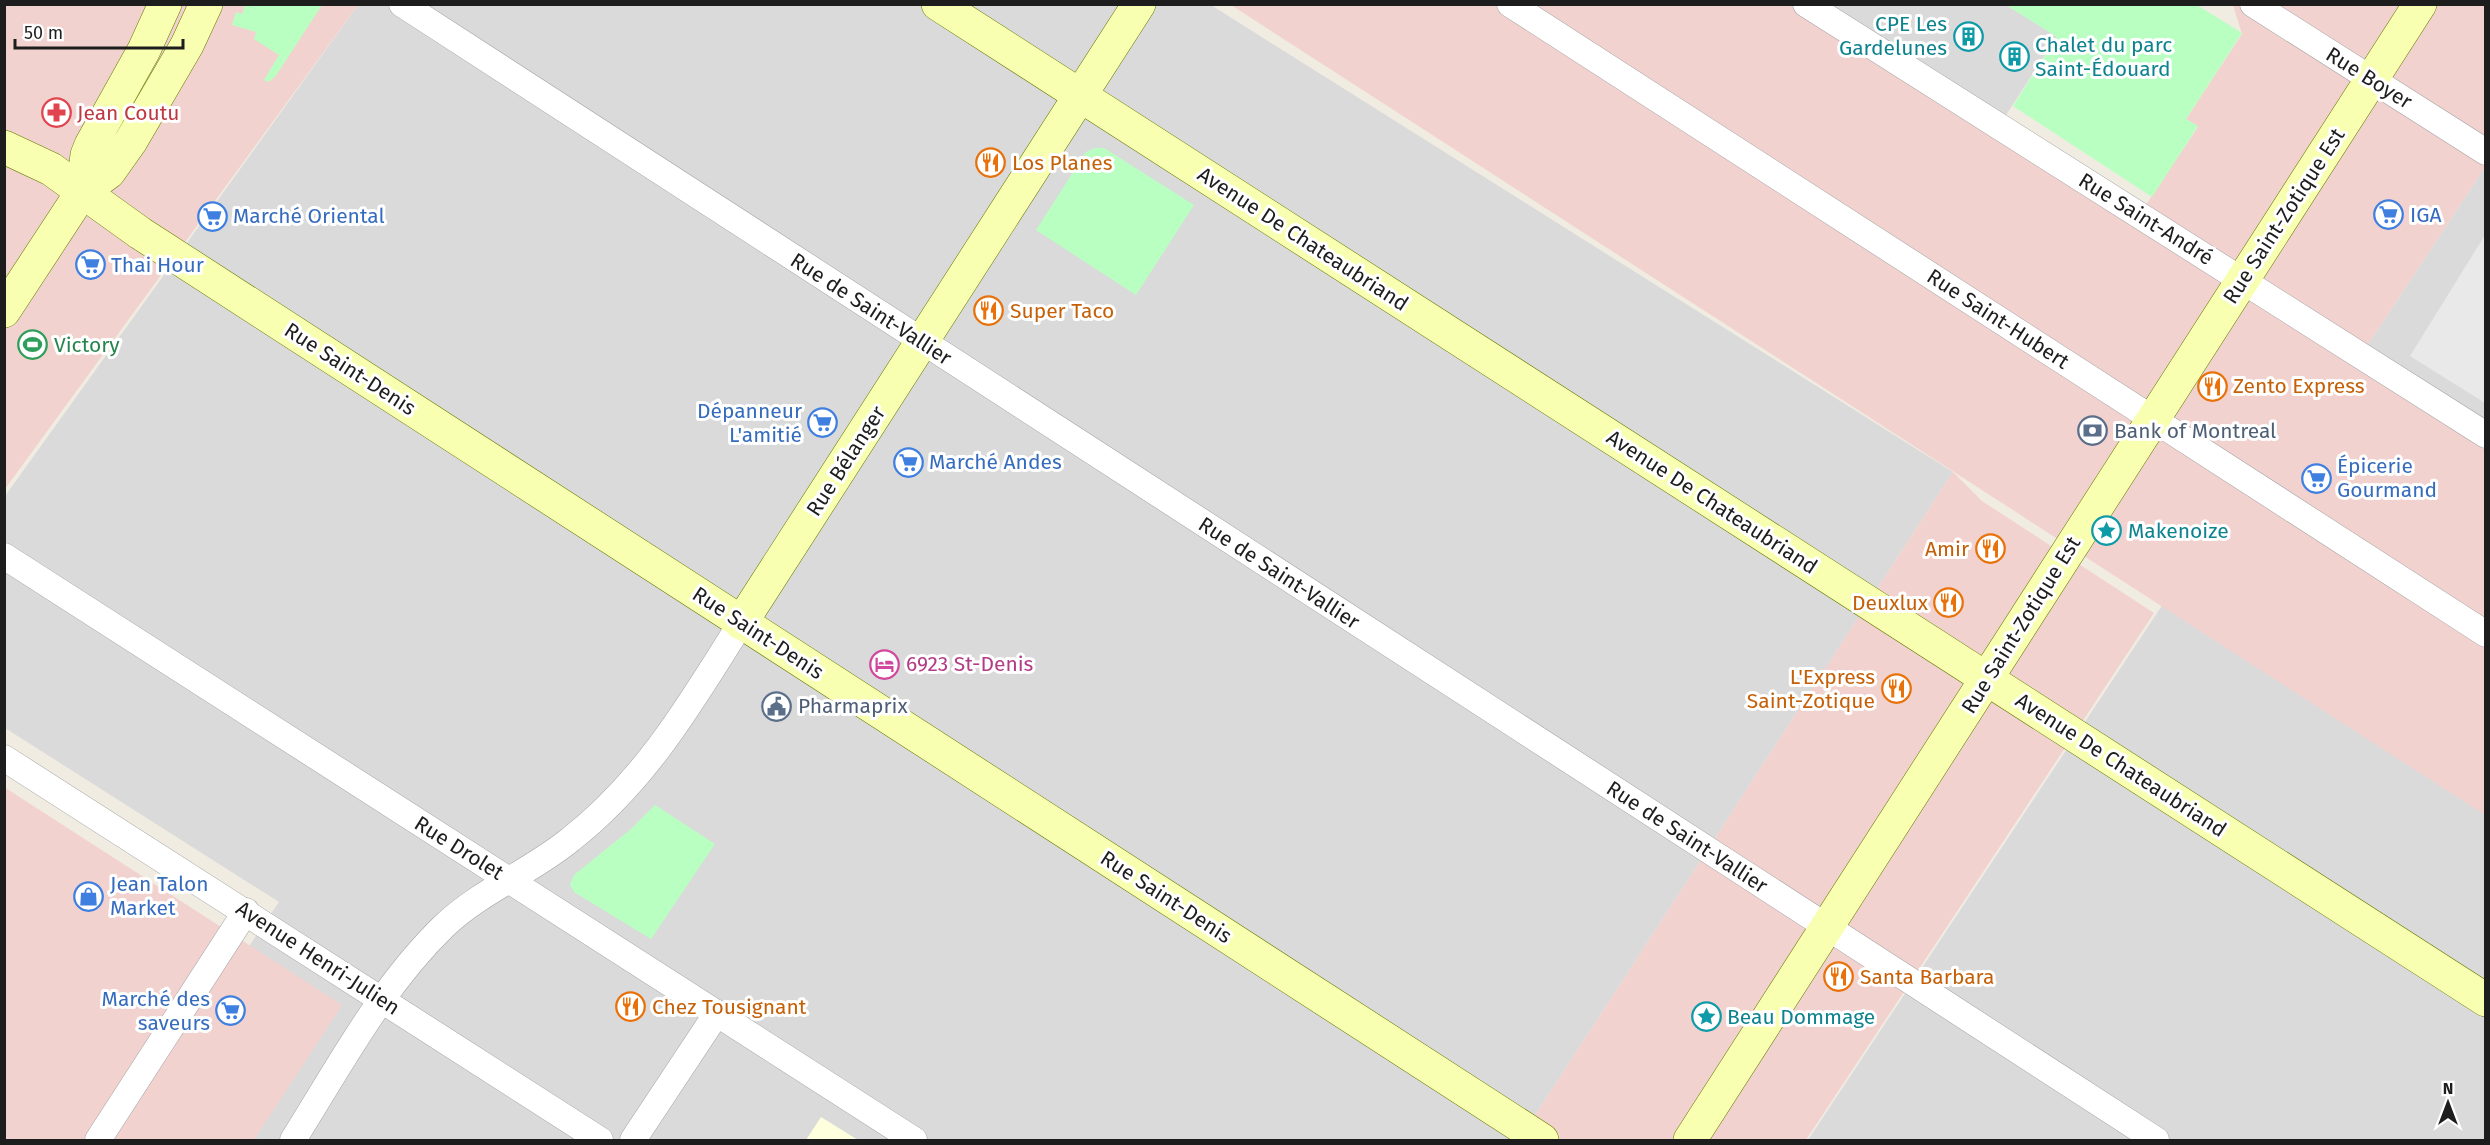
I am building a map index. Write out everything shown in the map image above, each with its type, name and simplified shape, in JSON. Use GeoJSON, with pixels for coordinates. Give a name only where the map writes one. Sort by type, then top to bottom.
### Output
{"type":"FeatureCollection","features":[{"type":"Feature","properties":{"kind":"street"},"geometry":{"type":"LineString","coordinates":[[82,192],[87,155],[91,145],[144,50],[165,4]]}},
{"type":"Feature","properties":{"kind":"street"},"geometry":{"type":"LineString","coordinates":[[4,310],[82,192],[110,172],[131,141],[187,45],[206,4]]}},
{"type":"Feature","properties":{"kind":"street","name":"Rue de Saint-Vallier"},"geometry":{"type":"LineString","coordinates":[[402,4],[2156,1140]]}},
{"type":"Feature","properties":{"kind":"street","name":"Avenue De Chateaubriand"},"geometry":{"type":"LineString","coordinates":[[938,4],[2486,1000]]}},
{"type":"Feature","properties":{"kind":"street","name":"Rue Bélanger"},"geometry":{"type":"LineString","coordinates":[[293,1140],[398,975],[444,926],[467,906],[570,840],[636,779],[668,735],[741,623],[1139,4]]}},
{"type":"Feature","properties":{"kind":"street","name":"Rue Saint-Hubert"},"geometry":{"type":"LineString","coordinates":[[1510,4],[2486,634]]}},
{"type":"Feature","properties":{"kind":"street","name":"Rue Saint-André"},"geometry":{"type":"LineString","coordinates":[[1806,4],[2486,435]]}},
{"type":"Feature","properties":{"kind":"street","name":"Rue Boyer"},"geometry":{"type":"LineString","coordinates":[[2253,4],[2486,152]]}},
{"type":"Feature","properties":{"kind":"street","name":"Rue Saint-Zotique Est"},"geometry":{"type":"LineString","coordinates":[[1690,1140],[1828,929],[1986,678],[2420,4]]}},
{"type":"Feature","properties":{"kind":"street","name":"Rue Saint-Denis"},"geometry":{"type":"LineString","coordinates":[[4,147],[44,165],[140,233],[1542,1140]]}},
{"type":"Feature","properties":{"kind":"street","name":"Rue Drolet"},"geometry":{"type":"LineString","coordinates":[[4,556],[914,1140]]}},
{"type":"Feature","properties":{"kind":"street","name":"Avenue Henri-Julien"},"geometry":{"type":"LineString","coordinates":[[4,758],[600,1140]]}},
{"type":"Feature","properties":{"kind":"street"},"geometry":{"type":"LineString","coordinates":[[98,1140],[246,911]]}},
{"type":"Feature","properties":{"kind":"street"},"geometry":{"type":"LineString","coordinates":[[633,1140],[717,1013]]}},
{"type":"Feature","properties":{"kind":"shaded area"},"geometry":{"type":"Polygon","coordinates":[[[5,5],[358,5],[5,489],[5,5]]]}},
{"type":"Feature","properties":{"kind":"shaded area"},"geometry":{"type":"Polygon","coordinates":[[[358,5],[1211,5],[1953,472],[1519,1140],[118,1140],[279,902],[5,728],[5,496],[358,5]]]}},
{"type":"Feature","properties":{"kind":"shaded area"},"geometry":{"type":"Polygon","coordinates":[[[1231,5],[1806,5],[2139,215],[2198,127],[2186,119],[2242,34],[2233,5],[2485,5],[2485,167],[2361,355],[2485,435],[2485,815],[1231,5]]]}},
{"type":"Feature","properties":{"kind":"shaded area"},"geometry":{"type":"Polygon","coordinates":[[[1806,5],[2006,5],[2057,36],[1999,126],[1806,5]]]}},
{"type":"Feature","properties":{"kind":"shaded area"},"geometry":{"type":"Polygon","coordinates":[[[2485,167],[2485,435],[2361,355],[2485,167]]]}},
{"type":"Feature","properties":{"kind":"shaded area"},"geometry":{"type":"Polygon","coordinates":[[[2485,235],[2485,403],[2410,356],[2485,235]]]}},
{"type":"Feature","properties":{"kind":"shaded area"},"geometry":{"type":"Polygon","coordinates":[[[1953,472],[1982,501],[2154,613],[1806,1140],[1519,1140],[1953,472]]]}},
{"type":"Feature","properties":{"kind":"shaded area"},"geometry":{"type":"Polygon","coordinates":[[[2169,595],[2485,810],[2485,1140],[1808,1140],[2169,595]]]}},
{"type":"Feature","properties":{"kind":"shaded area","name":"Jean Talon Market"},"geometry":{"type":"Polygon","coordinates":[[[4,787],[342,1005],[254,1140],[5,1140],[4,787]]]}},
{"type":"Feature","properties":{"kind":"shaded area"},"geometry":{"type":"Polygon","coordinates":[[[821,1117],[858,1140],[806,1140],[821,1117]]]}},
{"type":"Feature","properties":{"kind":"green space"},"geometry":{"type":"Polygon","coordinates":[[[245,5],[322,5],[275,77],[268,82],[264,80],[279,55],[254,39],[256,32],[232,25],[236,12],[242,14],[245,5]]]}},
{"type":"Feature","properties":{"kind":"green space"},"geometry":{"type":"Polygon","coordinates":[[[2006,5],[2197,5],[2242,33],[2186,119],[2198,126],[2152,197],[2013,106],[2057,37],[2006,5]]]}},
{"type":"Feature","properties":{"kind":"green space"},"geometry":{"type":"Polygon","coordinates":[[[1095,148],[1104,148],[1194,205],[1136,295],[1036,230],[1086,152],[1095,148]]]}},
{"type":"Feature","properties":{"kind":"green space"},"geometry":{"type":"Polygon","coordinates":[[[655,805],[715,844],[651,939],[574,892],[570,885],[574,875],[631,829],[655,805]]]}},
{"type":"Feature","properties":{"kind":"place","name":"CPE Les Gardelunes"},"geometry":{"type":"Point","coordinates":[1968,36]}},
{"type":"Feature","properties":{"kind":"place","name":"Chalet du parc Saint-Édouard"},"geometry":{"type":"Point","coordinates":[2014,57]}},
{"type":"Feature","properties":{"kind":"place","name":"Jean Coutu"},"geometry":{"type":"Point","coordinates":[56,113]}},
{"type":"Feature","properties":{"kind":"place","name":"Los Planes"},"geometry":{"type":"Point","coordinates":[991,163]}},
{"type":"Feature","properties":{"kind":"place","name":"IGA"},"geometry":{"type":"Point","coordinates":[2389,215]}},
{"type":"Feature","properties":{"kind":"place","name":"Marché Oriental"},"geometry":{"type":"Point","coordinates":[212,216]}},
{"type":"Feature","properties":{"kind":"place","name":"Thai Hour"},"geometry":{"type":"Point","coordinates":[90,265]}},
{"type":"Feature","properties":{"kind":"place","name":"Super Taco"},"geometry":{"type":"Point","coordinates":[989,311]}},
{"type":"Feature","properties":{"kind":"place","name":"Victory"},"geometry":{"type":"Point","coordinates":[33,345]}},
{"type":"Feature","properties":{"kind":"place","name":"Zento Express"},"geometry":{"type":"Point","coordinates":[2212,386]}},
{"type":"Feature","properties":{"kind":"place","name":"Dépanneur L'amitié"},"geometry":{"type":"Point","coordinates":[823,423]}},
{"type":"Feature","properties":{"kind":"place","name":"Bank of Montreal"},"geometry":{"type":"Point","coordinates":[2093,431]}},
{"type":"Feature","properties":{"kind":"place","name":"Marché Andes"},"geometry":{"type":"Point","coordinates":[908,462]}},
{"type":"Feature","properties":{"kind":"place","name":"Épicerie Gourmand"},"geometry":{"type":"Point","coordinates":[2316,478]}},
{"type":"Feature","properties":{"kind":"place","name":"Makenoize"},"geometry":{"type":"Point","coordinates":[2107,531]}},
{"type":"Feature","properties":{"kind":"place","name":"Amir"},"geometry":{"type":"Point","coordinates":[1990,549]}},
{"type":"Feature","properties":{"kind":"place","name":"Deuxlux"},"geometry":{"type":"Point","coordinates":[1949,603]}},
{"type":"Feature","properties":{"kind":"place","name":"6923 St-Denis"},"geometry":{"type":"Point","coordinates":[885,664]}},
{"type":"Feature","properties":{"kind":"place","name":"L'Express Saint-Zotique"},"geometry":{"type":"Point","coordinates":[1896,689]}},
{"type":"Feature","properties":{"kind":"place","name":"Pharmaprix"},"geometry":{"type":"Point","coordinates":[777,706]}},
{"type":"Feature","properties":{"kind":"place","name":"Jean Talon Market"},"geometry":{"type":"Point","coordinates":[89,896]}},
{"type":"Feature","properties":{"kind":"place","name":"Santa Barbara"},"geometry":{"type":"Point","coordinates":[1839,977]}},
{"type":"Feature","properties":{"kind":"place","name":"Chez Tousignant"},"geometry":{"type":"Point","coordinates":[631,1007]}},
{"type":"Feature","properties":{"kind":"place","name":"Marché des saveurs"},"geometry":{"type":"Point","coordinates":[231,1011]}},
{"type":"Feature","properties":{"kind":"place","name":"Beau Dommage"},"geometry":{"type":"Point","coordinates":[1706,1017]}}]}
